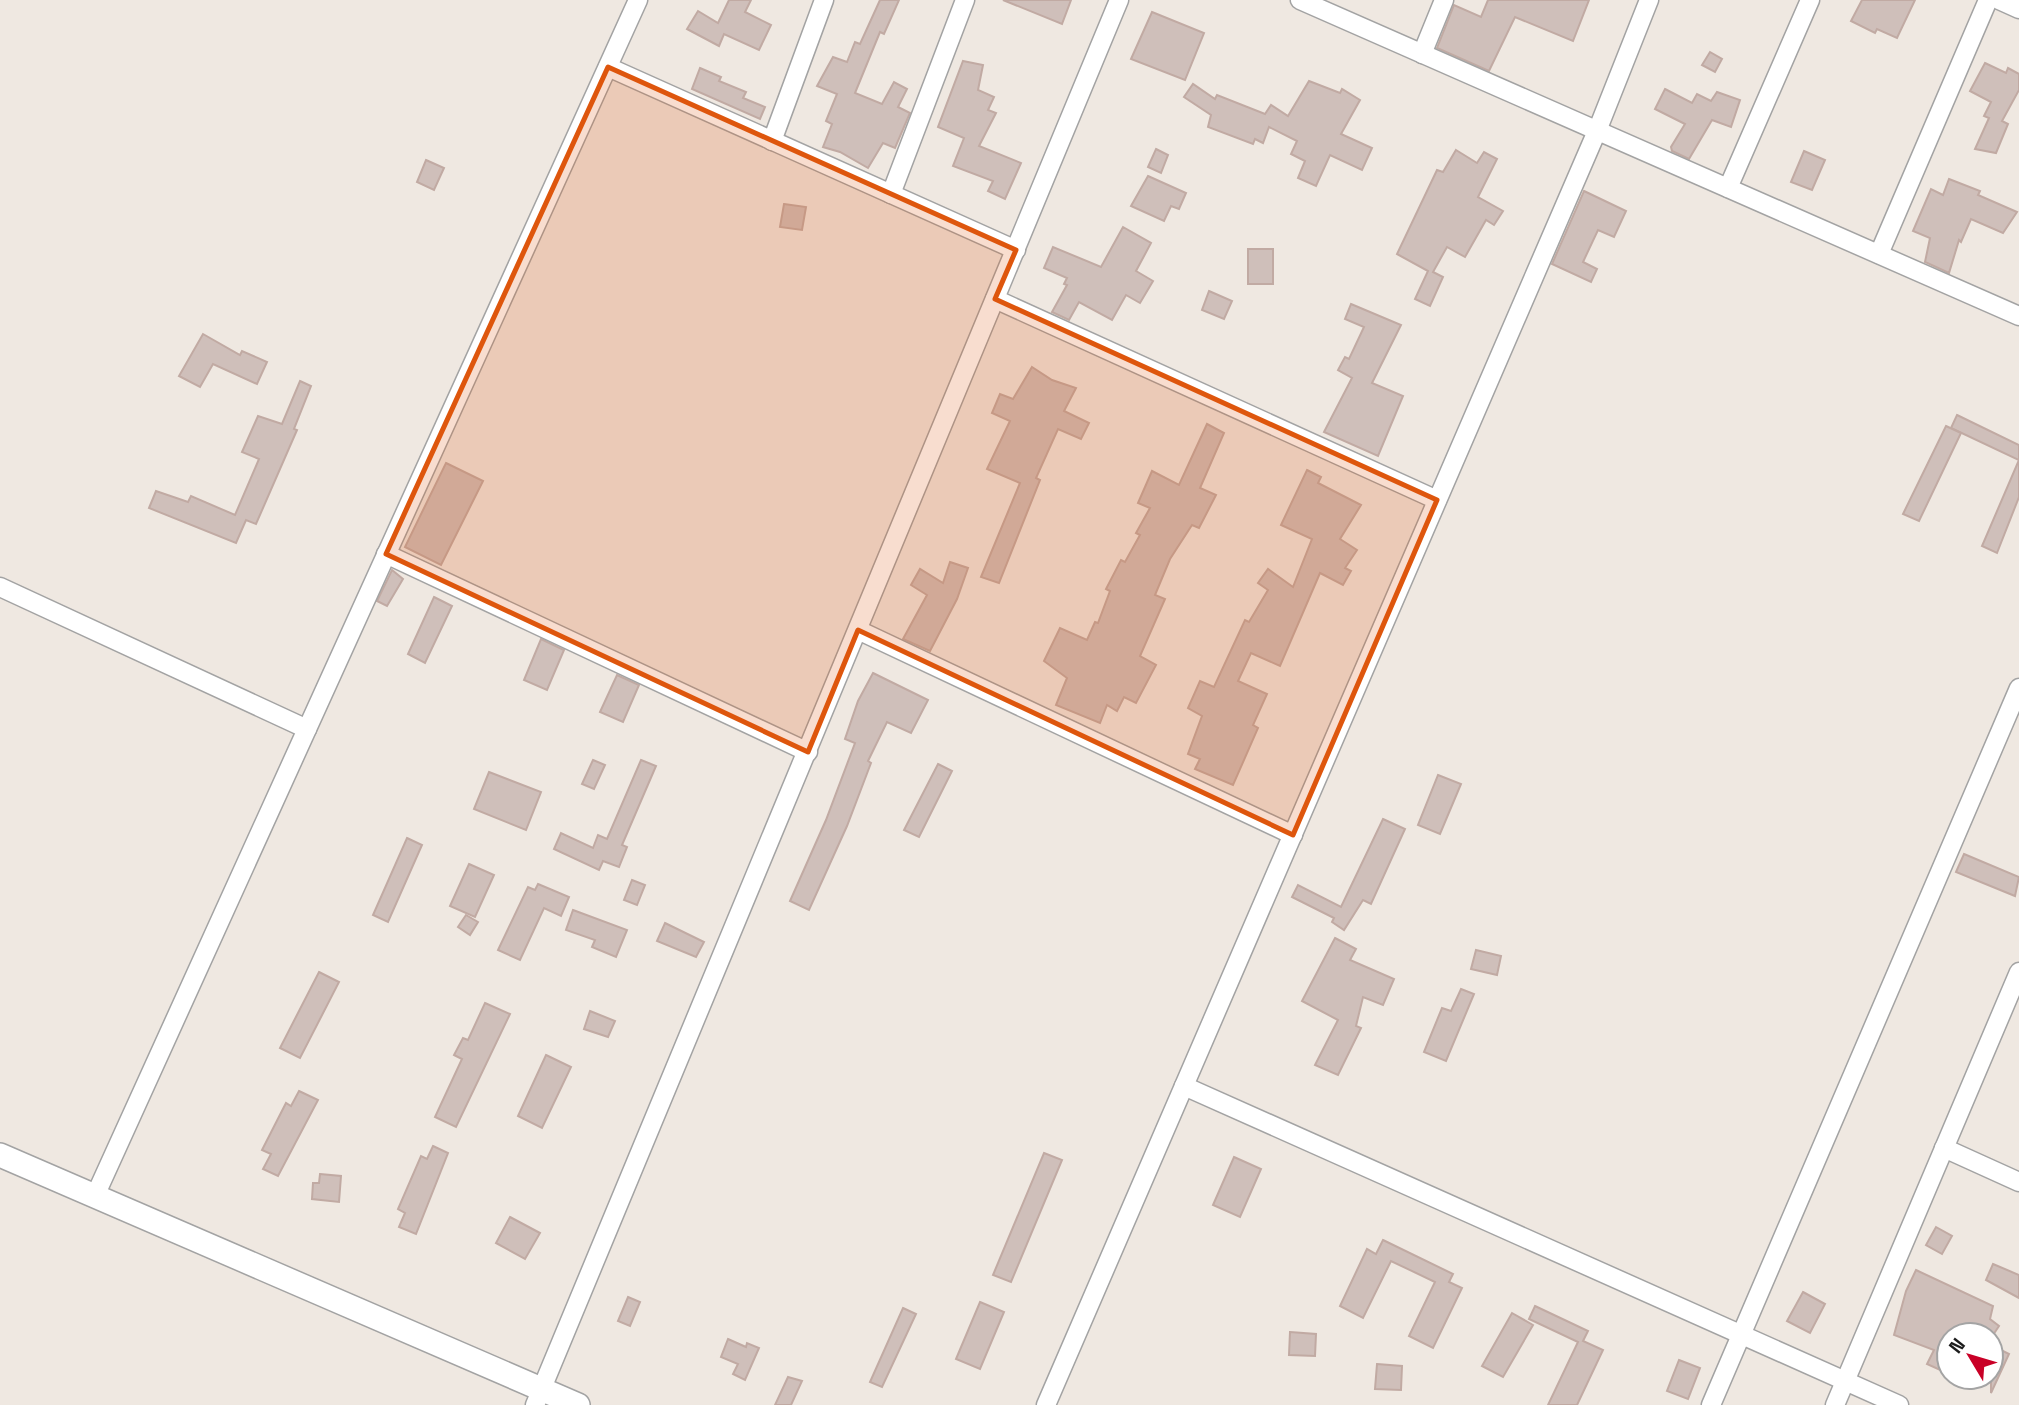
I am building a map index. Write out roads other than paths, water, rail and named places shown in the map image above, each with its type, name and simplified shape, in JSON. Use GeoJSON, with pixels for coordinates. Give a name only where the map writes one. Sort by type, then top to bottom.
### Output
{"type":"FeatureCollection","features":[{"type":"Feature","properties":{"kind":"street"},"geometry":{"type":"LineString","coordinates":[[95,1196],[638,0]]}},
{"type":"Feature","properties":{"kind":"street"},"geometry":{"type":"LineString","coordinates":[[772,141],[824,0]]}},
{"type":"Feature","properties":{"kind":"street"},"geometry":{"type":"LineString","coordinates":[[891,194],[965,0]]}},
{"type":"Feature","properties":{"kind":"street"},"geometry":{"type":"LineString","coordinates":[[540,1398],[1119,0]]}},
{"type":"Feature","properties":{"kind":"street"},"geometry":{"type":"LineString","coordinates":[[1300,0],[2019,316]]}},
{"type":"Feature","properties":{"kind":"street"},"geometry":{"type":"LineString","coordinates":[[1422,54],[1444,0]]}},
{"type":"Feature","properties":{"kind":"street"},"geometry":{"type":"LineString","coordinates":[[1046,1405],[1597,131],[1649,0]]}},
{"type":"Feature","properties":{"kind":"street"},"geometry":{"type":"LineString","coordinates":[[1728,188],[1810,0]]}},
{"type":"Feature","properties":{"kind":"street"},"geometry":{"type":"LineString","coordinates":[[1879,254],[1988,0]]}},
{"type":"Feature","properties":{"kind":"street"},"geometry":{"type":"LineString","coordinates":[[1999,0],[2019,9]]}},
{"type":"Feature","properties":{"kind":"street"},"geometry":{"type":"LineString","coordinates":[[608,67],[1016,250]]}},
{"type":"Feature","properties":{"kind":"street"},"geometry":{"type":"LineString","coordinates":[[995,299],[1437,500]]}},
{"type":"Feature","properties":{"kind":"street"},"geometry":{"type":"LineString","coordinates":[[386,554],[808,752]]}},
{"type":"Feature","properties":{"kind":"street"},"geometry":{"type":"LineString","coordinates":[[0,587],[307,729]]}},
{"type":"Feature","properties":{"kind":"street"},"geometry":{"type":"LineString","coordinates":[[858,631],[1293,835]]}},
{"type":"Feature","properties":{"kind":"street"},"geometry":{"type":"LineString","coordinates":[[1711,1405],[2019,688]]}},
{"type":"Feature","properties":{"kind":"street"},"geometry":{"type":"LineString","coordinates":[[1835,1405],[2019,972]]}},
{"type":"Feature","properties":{"kind":"street"},"geometry":{"type":"LineString","coordinates":[[1184,1086],[1899,1405]]}},
{"type":"Feature","properties":{"kind":"street"},"geometry":{"type":"LineString","coordinates":[[1944,1149],[2019,1182]]}},
{"type":"Feature","properties":{"kind":"street"},"geometry":{"type":"LineString","coordinates":[[0,1155],[540,1398],[578,1405]]}}]}
